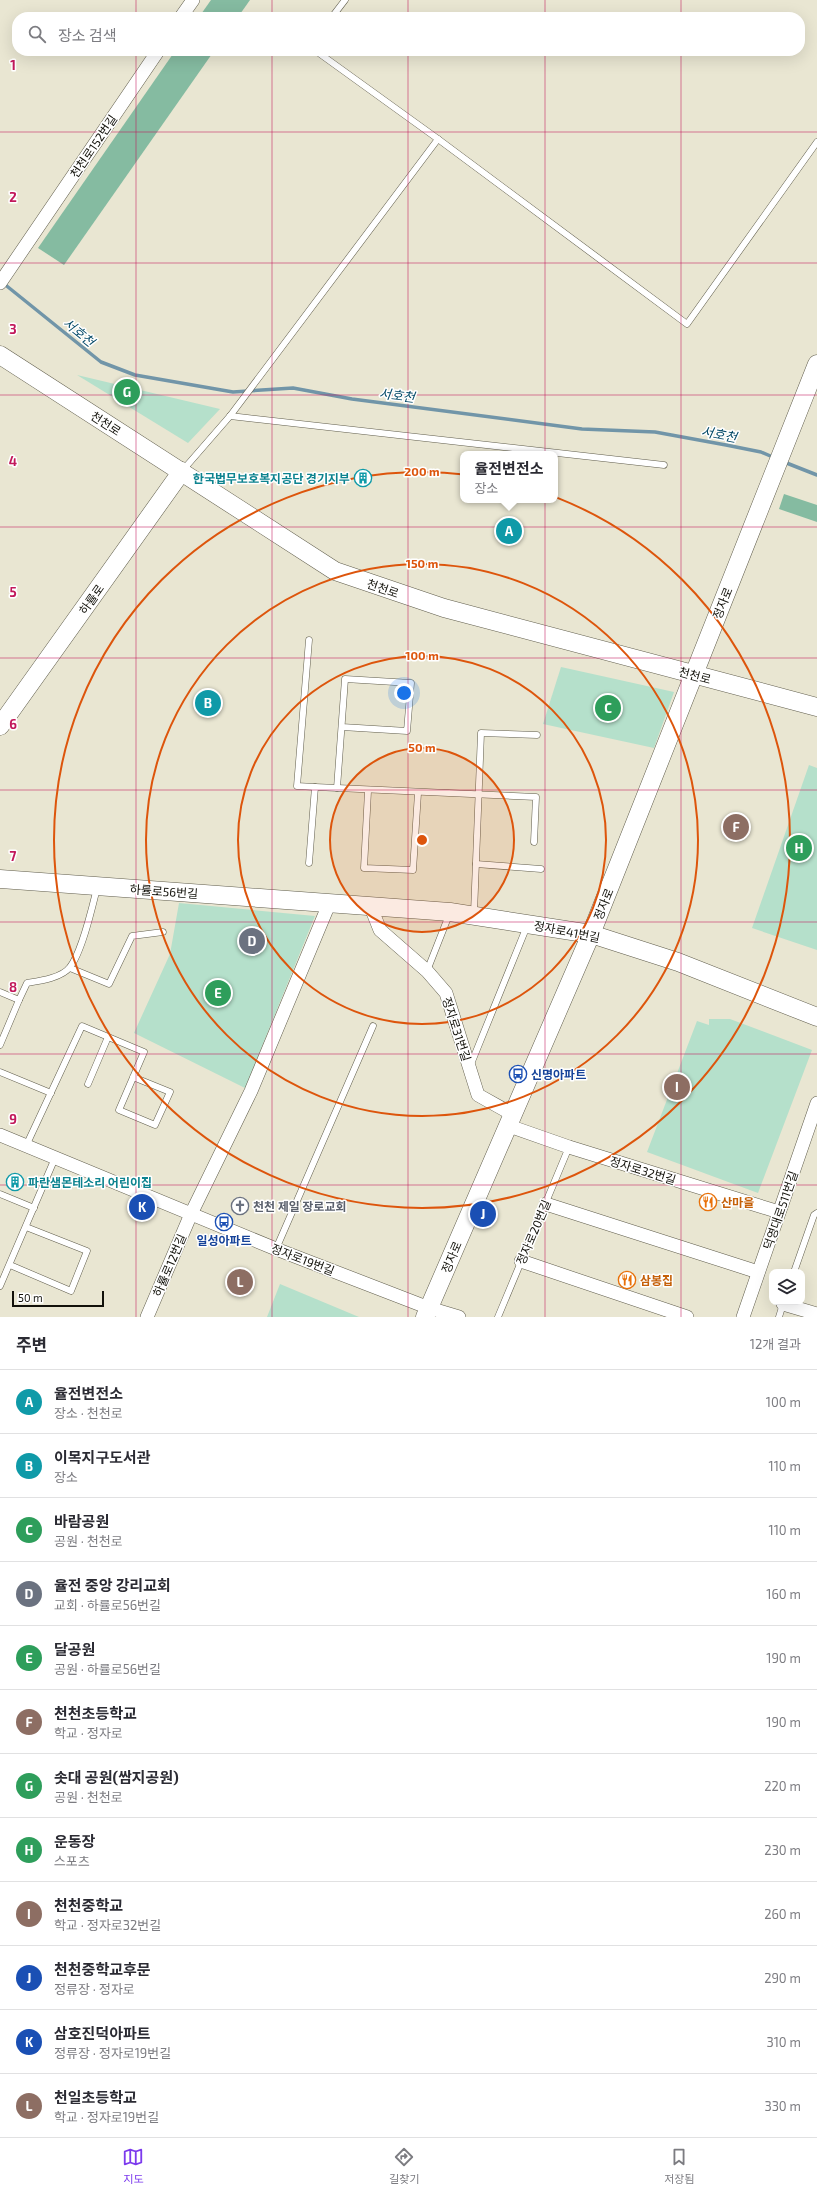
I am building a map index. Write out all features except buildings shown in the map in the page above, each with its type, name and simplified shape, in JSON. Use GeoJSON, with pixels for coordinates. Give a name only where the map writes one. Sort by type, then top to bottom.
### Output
{"type":"FeatureCollection","features":[{"type":"Feature","properties":{"kind":"street"},"geometry":{"type":"LineString","coordinates":[[185,12],[193,0]]}},
{"type":"Feature","properties":{"kind":"street","name":"천천로152번길"},"geometry":{"type":"LineString","coordinates":[[0,283],[155,56]]}},
{"type":"Feature","properties":{"kind":"street","name":"천천로"},"geometry":{"type":"LineString","coordinates":[[0,355],[335,571],[444,608],[817,707]]}},
{"type":"Feature","properties":{"kind":"street","name":"정자로"},"geometry":{"type":"LineString","coordinates":[[427,1312],[591,934],[817,364]]}},
{"type":"Feature","properties":{"kind":"street","name":"하률로"},"geometry":{"type":"LineString","coordinates":[[0,726],[182,471]]}},
{"type":"Feature","properties":{"kind":"street","name":"하률로56번길"},"geometry":{"type":"LineString","coordinates":[[0,879],[329,904]]}},
{"type":"Feature","properties":{"kind":"street","name":"정자로41번길"},"geometry":{"type":"LineString","coordinates":[[329,904],[370,905],[450,912],[474,917],[528,923],[591,934],[678,962],[817,1017]]}},
{"type":"Feature","properties":{"kind":"street","name":"하률로12번길"},"geometry":{"type":"LineString","coordinates":[[147,1317],[191,1214],[251,1091],[329,904]]}},
{"type":"Feature","properties":{"kind":"street","name":"정자로31번길"},"geometry":{"type":"LineString","coordinates":[[370,905],[380,930],[427,971],[446,993],[478,1095],[510,1120]]}},
{"type":"Feature","properties":{"kind":"street","name":"덕영대로511번길"},"geometry":{"type":"LineString","coordinates":[[743,1317],[817,1103]]}},
{"type":"Feature","properties":{"kind":"street","name":"정자로32번길"},"geometry":{"type":"LineString","coordinates":[[510,1120],[569,1147],[779,1212]]}},
{"type":"Feature","properties":{"kind":"street","name":"정자로19번길"},"geometry":{"type":"LineString","coordinates":[[0,1135],[427,1312]]}},
{"type":"Feature","properties":{"kind":"street"},"geometry":{"type":"LineString","coordinates":[[546,1204],[758,1272]]}},
{"type":"Feature","properties":{"kind":"street"},"geometry":{"type":"LineString","coordinates":[[521,1261],[687,1317]]}},
{"type":"Feature","properties":{"kind":"street"},"geometry":{"type":"LineString","coordinates":[[790,1305],[817,1314]]}},
{"type":"Feature","properties":{"kind":"street"},"geometry":{"type":"LineString","coordinates":[[427,1312],[458,1317]]}},
{"type":"Feature","properties":{"kind":"lane"},"geometry":{"type":"LineString","coordinates":[[336,12],[345,0]]}},
{"type":"Feature","properties":{"kind":"lane"},"geometry":{"type":"LineString","coordinates":[[323,56],[438,139],[687,324],[817,142]]}},
{"type":"Feature","properties":{"kind":"lane"},"geometry":{"type":"LineString","coordinates":[[182,471],[230,416],[438,139]]}},
{"type":"Feature","properties":{"kind":"lane"},"geometry":{"type":"LineString","coordinates":[[230,416],[540,451]]}},
{"type":"Feature","properties":{"kind":"lane"},"geometry":{"type":"LineString","coordinates":[[558,453],[664,465]]}},
{"type":"Feature","properties":{"kind":"lane"},"geometry":{"type":"LineString","coordinates":[[309,640],[297,786],[479,796],[536,797],[534,842]]}},
{"type":"Feature","properties":{"kind":"lane"},"geometry":{"type":"LineString","coordinates":[[337,788],[345,679],[410,683],[408,731],[342,727]]}},
{"type":"Feature","properties":{"kind":"lane"},"geometry":{"type":"LineString","coordinates":[[474,917],[482,733],[537,735]]}},
{"type":"Feature","properties":{"kind":"lane"},"geometry":{"type":"LineString","coordinates":[[309,863],[315,787]]}},
{"type":"Feature","properties":{"kind":"lane"},"geometry":{"type":"LineString","coordinates":[[368,790],[364,868],[413,870],[418,793]]}},
{"type":"Feature","properties":{"kind":"lane"},"geometry":{"type":"LineString","coordinates":[[476,864],[541,869]]}},
{"type":"Feature","properties":{"kind":"lane"},"geometry":{"type":"LineString","coordinates":[[0,1045],[27,983],[49,980],[70,968],[84,937],[98,886]]}},
{"type":"Feature","properties":{"kind":"lane"},"geometry":{"type":"LineString","coordinates":[[427,971],[450,912]]}},
{"type":"Feature","properties":{"kind":"lane"},"geometry":{"type":"LineString","coordinates":[[469,1067],[528,923]]}},
{"type":"Feature","properties":{"kind":"lane"},"geometry":{"type":"LineString","coordinates":[[70,968],[109,984],[132,936],[163,932]]}},
{"type":"Feature","properties":{"kind":"lane"},"geometry":{"type":"LineString","coordinates":[[0,992],[19,1000]]}},
{"type":"Feature","properties":{"kind":"lane"},"geometry":{"type":"LineString","coordinates":[[26,1146],[82,1026],[144,1052],[133,1077],[119,1110],[155,1125],[170,1092],[133,1077]]}},
{"type":"Feature","properties":{"kind":"lane"},"geometry":{"type":"LineString","coordinates":[[276,1249],[373,1026]]}},
{"type":"Feature","properties":{"kind":"lane"},"geometry":{"type":"LineString","coordinates":[[88,1084],[108,1037]]}},
{"type":"Feature","properties":{"kind":"lane"},"geometry":{"type":"LineString","coordinates":[[0,1072],[51,1093]]}},
{"type":"Feature","properties":{"kind":"lane","name":"정자로20번길"},"geometry":{"type":"LineString","coordinates":[[498,1317],[569,1147]]}},
{"type":"Feature","properties":{"kind":"lane"},"geometry":{"type":"LineString","coordinates":[[0,1286],[55,1158]]}},
{"type":"Feature","properties":{"kind":"lane"},"geometry":{"type":"LineString","coordinates":[[0,1194],[34,1208]]}},
{"type":"Feature","properties":{"kind":"lane"},"geometry":{"type":"LineString","coordinates":[[795,1269],[814,1215],[817,1213]]}},
{"type":"Feature","properties":{"kind":"lane"},"geometry":{"type":"LineString","coordinates":[[10,1265],[70,1291],[87,1251],[26,1227]]}},
{"type":"Feature","properties":{"kind":"lane"},"geometry":{"type":"LineString","coordinates":[[779,1317],[783,1305]]}},
{"type":"Feature","properties":{"kind":"green space"},"geometry":{"type":"Polygon","coordinates":[[[211,0],[250,0],[242,12],[203,12],[211,0]]]}},
{"type":"Feature","properties":{"kind":"green space"},"geometry":{"type":"Polygon","coordinates":[[[172,56],[210,56],[64,265],[38,248],[172,56]]]}},
{"type":"Feature","properties":{"kind":"green space"},"geometry":{"type":"Polygon","coordinates":[[[77,375],[220,409],[188,443],[77,375]]]}},
{"type":"Feature","properties":{"kind":"green space"},"geometry":{"type":"Polygon","coordinates":[[[784,494],[817,505],[817,522],[779,509],[784,494]]]}},
{"type":"Feature","properties":{"kind":"green space"},"geometry":{"type":"Polygon","coordinates":[[[561,667],[674,692],[654,748],[543,724],[561,667]]]}},
{"type":"Feature","properties":{"kind":"green space"},"geometry":{"type":"Polygon","coordinates":[[[809,765],[817,768],[817,950],[752,928],[809,765]]]}},
{"type":"Feature","properties":{"kind":"green space"},"geometry":{"type":"Polygon","coordinates":[[[179,903],[315,916],[245,1088],[134,1033],[170,954],[179,903]]]}},
{"type":"Feature","properties":{"kind":"green space"},"geometry":{"type":"Polygon","coordinates":[[[709,1019],[730,1019],[812,1050],[758,1193],[647,1152],[697,1021],[709,1025],[709,1019]]]}},
{"type":"Feature","properties":{"kind":"green space"},"geometry":{"type":"Polygon","coordinates":[[[280,1284],[359,1317],[267,1317],[280,1284]]]}},
{"type":"Feature","properties":{"kind":"waterway","name":"서호천"},"geometry":{"type":"LineString","coordinates":[[3,283],[101,362],[135,375],[233,392],[293,388],[352,399],[582,429],[655,432],[761,452],[775,458]]}},
{"type":"Feature","properties":{"kind":"waterway","name":"서호천"},"geometry":{"type":"LineString","coordinates":[[784,462],[817,475]]}},
{"type":"Feature","properties":{"kind":"place","name":"솟대 공원(쌈지공원)"},"geometry":{"type":"Point","coordinates":[127,392]}},
{"type":"Feature","properties":{"kind":"place","name":"한국법무보호복지공단 경기지부"},"geometry":{"type":"Point","coordinates":[363,478]}},
{"type":"Feature","properties":{"kind":"place","name":"율전변전소"},"geometry":{"type":"Point","coordinates":[509,531]}},
{"type":"Feature","properties":{"kind":"place","name":"이목지구도서관"},"geometry":{"type":"Point","coordinates":[208,703]}},
{"type":"Feature","properties":{"kind":"place","name":"바람공원"},"geometry":{"type":"Point","coordinates":[608,708]}},
{"type":"Feature","properties":{"kind":"place","name":"천천초등학교"},"geometry":{"type":"Point","coordinates":[736,827]}},
{"type":"Feature","properties":{"kind":"place","name":"운동장"},"geometry":{"type":"Point","coordinates":[799,848]}},
{"type":"Feature","properties":{"kind":"place","name":"율전 중앙 강리교회"},"geometry":{"type":"Point","coordinates":[252,941]}},
{"type":"Feature","properties":{"kind":"place","name":"달공원"},"geometry":{"type":"Point","coordinates":[218,993]}},
{"type":"Feature","properties":{"kind":"place","name":"신명아파트"},"geometry":{"type":"Point","coordinates":[518,1074]}},
{"type":"Feature","properties":{"kind":"place","name":"천천중학교"},"geometry":{"type":"Point","coordinates":[677,1087]}},
{"type":"Feature","properties":{"kind":"place","name":"파란샘몬테소리 어린이집"},"geometry":{"type":"Point","coordinates":[15,1182]}},
{"type":"Feature","properties":{"kind":"place","name":"산마을"},"geometry":{"type":"Point","coordinates":[708,1202]}},
{"type":"Feature","properties":{"kind":"place","name":"천천 제일 장로교회"},"geometry":{"type":"Point","coordinates":[240,1206]}},
{"type":"Feature","properties":{"kind":"place","name":"삼호진덕아파트"},"geometry":{"type":"Point","coordinates":[142,1207]}},
{"type":"Feature","properties":{"kind":"place","name":"천천중학교후문"},"geometry":{"type":"Point","coordinates":[483,1214]}},
{"type":"Feature","properties":{"kind":"place","name":"일성아파트"},"geometry":{"type":"Point","coordinates":[224,1222]}},
{"type":"Feature","properties":{"kind":"place","name":"삼봉집"},"geometry":{"type":"Point","coordinates":[627,1280]}},
{"type":"Feature","properties":{"kind":"place","name":"천일초등학교"},"geometry":{"type":"Point","coordinates":[240,1282]}}]}
